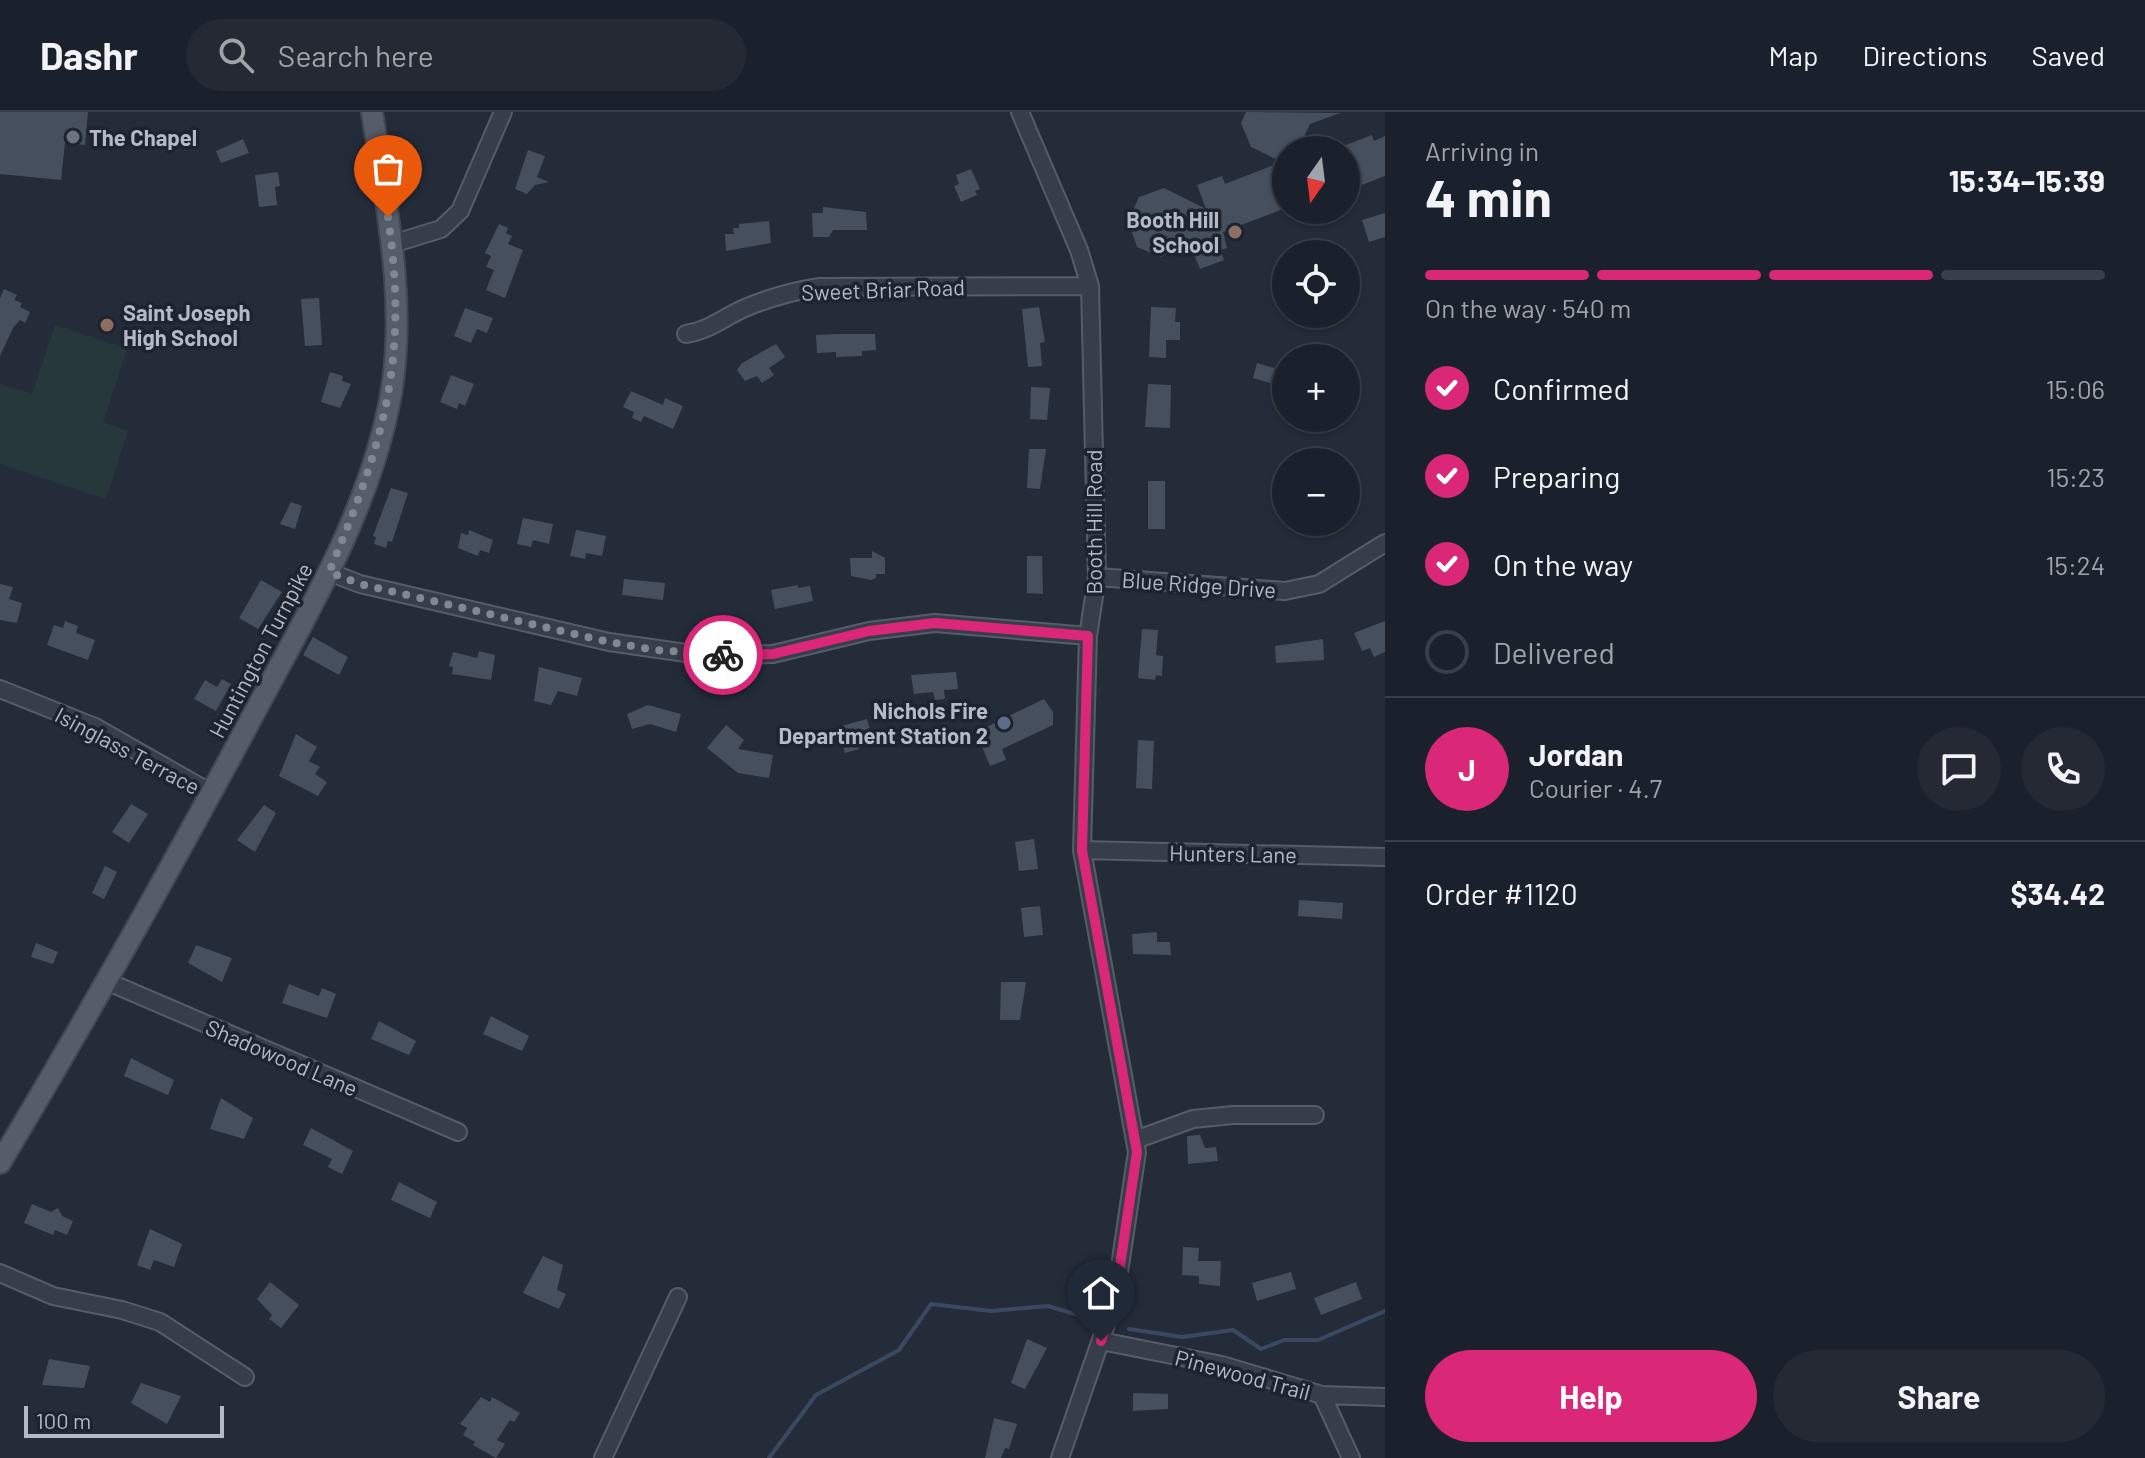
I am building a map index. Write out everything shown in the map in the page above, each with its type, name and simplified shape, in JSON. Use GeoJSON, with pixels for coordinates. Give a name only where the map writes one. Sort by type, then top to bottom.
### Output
{"type":"FeatureCollection","features":[{"type":"Feature","properties":{"kind":"main road","name":"Huntington Turnpike"},"geometry":{"type":"LineString","coordinates":[[0,1163],[211,793],[329,572],[362,494],[391,395],[396,321],[392,244],[372,112]]}},
{"type":"Feature","properties":{"kind":"street"},"geometry":{"type":"LineString","coordinates":[[392,244],[441,229],[460,211],[503,112]]}},
{"type":"Feature","properties":{"kind":"street","name":"Booth Hill Road"},"geometry":{"type":"LineString","coordinates":[[1020,112],[1079,250],[1090,286],[1097,577],[1088,636],[1082,850],[1137,1152],[1115,1299],[1060,1458]]}},
{"type":"Feature","properties":{"kind":"street","name":"Sweet Briar Road"},"geometry":{"type":"LineString","coordinates":[[686,334],[701,332],[744,308],[795,291],[820,287],[1090,286]]}},
{"type":"Feature","properties":{"kind":"street","name":"Blue Ridge Drive"},"geometry":{"type":"LineString","coordinates":[[1097,577],[1285,591],[1319,584],[1385,543]]}},
{"type":"Feature","properties":{"kind":"street"},"geometry":{"type":"LineString","coordinates":[[329,572],[360,584],[609,642],[707,656],[773,654],[869,631],[935,623],[1088,636]]}},
{"type":"Feature","properties":{"kind":"street","name":"Isinglass Terrace"},"geometry":{"type":"LineString","coordinates":[[0,689],[95,727],[211,793]]}},
{"type":"Feature","properties":{"kind":"street","name":"Hunters Lane"},"geometry":{"type":"LineString","coordinates":[[1082,850],[1385,857]]}},
{"type":"Feature","properties":{"kind":"street","name":"Shadowood Lane"},"geometry":{"type":"LineString","coordinates":[[106,981],[458,1132]]}},
{"type":"Feature","properties":{"kind":"street"},"geometry":{"type":"LineString","coordinates":[[1135,1140],[1193,1119],[1233,1115],[1315,1115]]}},
{"type":"Feature","properties":{"kind":"street"},"geometry":{"type":"LineString","coordinates":[[0,1273],[53,1296],[160,1322],[245,1377]]}},
{"type":"Feature","properties":{"kind":"street"},"geometry":{"type":"LineString","coordinates":[[603,1458],[678,1297]]}},
{"type":"Feature","properties":{"kind":"street","name":"Pinewood Trail"},"geometry":{"type":"LineString","coordinates":[[1101,1341],[1222,1365],[1322,1395],[1385,1397]]}},
{"type":"Feature","properties":{"kind":"street"},"geometry":{"type":"LineString","coordinates":[[1322,1395],[1351,1458]]}},
{"type":"Feature","properties":{"kind":"shaded area"},"geometry":{"type":"Polygon","coordinates":[[[55,325],[127,349],[103,422],[128,431],[106,499],[0,464],[0,384],[32,394],[55,325]]]}},
{"type":"Feature","properties":{"kind":"building"},"geometry":{"type":"Polygon","coordinates":[[[0,112],[88,112],[85,145],[65,143],[61,180],[0,174],[0,112]]]}},
{"type":"Feature","properties":{"kind":"building"},"geometry":{"type":"Polygon","coordinates":[[[1246,112],[1340,113],[1310,124],[1304,136],[1272,136],[1272,157],[1251,147],[1241,123],[1246,112]]]}},
{"type":"Feature","properties":{"kind":"building"},"geometry":{"type":"Polygon","coordinates":[[[1372,135],[1374,141],[1385,136],[1385,176],[1360,186],[1360,140],[1372,135]]]}},
{"type":"Feature","properties":{"kind":"building"},"geometry":{"type":"Polygon","coordinates":[[[243,139],[249,153],[221,163],[216,151],[243,139]]]}},
{"type":"Feature","properties":{"kind":"building"},"geometry":{"type":"Polygon","coordinates":[[[528,150],[545,156],[537,177],[549,182],[535,185],[527,194],[515,189],[528,150]]]}},
{"type":"Feature","properties":{"kind":"building"},"geometry":{"type":"Polygon","coordinates":[[[1272,166],[1272,213],[1223,232],[1227,248],[1220,250],[1224,260],[1200,269],[1190,245],[1161,257],[1137,247],[1128,221],[1139,197],[1164,188],[1206,209],[1197,185],[1222,176],[1225,184],[1272,166]]]}},
{"type":"Feature","properties":{"kind":"building"},"geometry":{"type":"Polygon","coordinates":[[[971,169],[980,189],[975,191],[977,195],[961,202],[954,186],[959,184],[956,175],[971,169]]]}},
{"type":"Feature","properties":{"kind":"building"},"geometry":{"type":"Polygon","coordinates":[[[278,172],[280,186],[275,187],[277,205],[259,207],[255,175],[278,172]]]}},
{"type":"Feature","properties":{"kind":"building"},"geometry":{"type":"Polygon","coordinates":[[[823,207],[866,212],[867,230],[833,230],[829,237],[813,237],[812,213],[823,213],[823,207]]]}},
{"type":"Feature","properties":{"kind":"building"},"geometry":{"type":"Polygon","coordinates":[[[1385,213],[1385,237],[1369,242],[1362,220],[1385,213]]]}},
{"type":"Feature","properties":{"kind":"building"},"geometry":{"type":"Polygon","coordinates":[[[769,221],[771,243],[726,251],[725,234],[734,234],[733,228],[739,228],[739,224],[769,221]]]}},
{"type":"Feature","properties":{"kind":"building"},"geometry":{"type":"Polygon","coordinates":[[[499,224],[508,228],[506,233],[512,236],[508,244],[523,250],[505,298],[486,290],[494,270],[486,267],[491,256],[485,253],[499,224]]]}},
{"type":"Feature","properties":{"kind":"building"},"geometry":{"type":"Polygon","coordinates":[[[4,289],[17,295],[14,300],[30,312],[25,323],[20,320],[13,328],[0,356],[0,298],[4,289]]]}},
{"type":"Feature","properties":{"kind":"building"},"geometry":{"type":"Polygon","coordinates":[[[319,298],[322,345],[305,346],[301,299],[319,298]]]}},
{"type":"Feature","properties":{"kind":"building"},"geometry":{"type":"Polygon","coordinates":[[[1039,307],[1045,342],[1040,343],[1042,366],[1028,367],[1022,309],[1039,307]]]}},
{"type":"Feature","properties":{"kind":"building"},"geometry":{"type":"Polygon","coordinates":[[[1151,307],[1176,308],[1175,322],[1180,322],[1180,340],[1166,340],[1166,358],[1149,357],[1151,307]]]}},
{"type":"Feature","properties":{"kind":"building"},"geometry":{"type":"Polygon","coordinates":[[[465,308],[493,318],[487,333],[477,329],[471,343],[454,336],[465,308]]]}},
{"type":"Feature","properties":{"kind":"building"},"geometry":{"type":"Polygon","coordinates":[[[875,334],[876,350],[862,351],[862,356],[836,357],[836,352],[817,353],[816,335],[875,334]]]}},
{"type":"Feature","properties":{"kind":"building"},"geometry":{"type":"Polygon","coordinates":[[[776,344],[785,357],[769,368],[774,375],[762,383],[757,376],[745,381],[737,370],[742,363],[776,344]]]}},
{"type":"Feature","properties":{"kind":"building"},"geometry":{"type":"Polygon","coordinates":[[[1257,363],[1272,367],[1272,384],[1253,378],[1257,363]]]}},
{"type":"Feature","properties":{"kind":"building"},"geometry":{"type":"Polygon","coordinates":[[[330,372],[343,376],[342,381],[351,384],[340,408],[321,402],[330,372]]]}},
{"type":"Feature","properties":{"kind":"building"},"geometry":{"type":"Polygon","coordinates":[[[451,375],[474,384],[465,406],[459,403],[457,409],[440,402],[451,375]]]}},
{"type":"Feature","properties":{"kind":"building"},"geometry":{"type":"Polygon","coordinates":[[[1148,384],[1171,385],[1170,428],[1145,427],[1148,384]]]}},
{"type":"Feature","properties":{"kind":"building"},"geometry":{"type":"Polygon","coordinates":[[[1031,387],[1050,388],[1047,420],[1030,419],[1031,387]]]}},
{"type":"Feature","properties":{"kind":"building"},"geometry":{"type":"Polygon","coordinates":[[[631,391],[663,405],[665,398],[683,406],[673,429],[644,416],[641,422],[632,418],[634,412],[623,407],[631,391]]]}},
{"type":"Feature","properties":{"kind":"building"},"geometry":{"type":"Polygon","coordinates":[[[1029,449],[1046,449],[1040,489],[1027,488],[1029,449]]]}},
{"type":"Feature","properties":{"kind":"building"},"geometry":{"type":"Polygon","coordinates":[[[1148,481],[1165,481],[1165,529],[1148,529],[1148,481]]]}},
{"type":"Feature","properties":{"kind":"building"},"geometry":{"type":"Polygon","coordinates":[[[391,488],[408,493],[392,542],[388,541],[386,548],[374,544],[376,537],[373,536],[391,488]]]}},
{"type":"Feature","properties":{"kind":"building"},"geometry":{"type":"Polygon","coordinates":[[[291,502],[302,506],[295,529],[280,524],[291,502]]]}},
{"type":"Feature","properties":{"kind":"building"},"geometry":{"type":"Polygon","coordinates":[[[523,518],[553,524],[549,544],[533,540],[531,547],[517,544],[523,518]]]}},
{"type":"Feature","properties":{"kind":"building"},"geometry":{"type":"Polygon","coordinates":[[[469,530],[493,540],[489,553],[480,550],[478,556],[458,548],[461,533],[468,535],[469,530]]]}},
{"type":"Feature","properties":{"kind":"building"},"geometry":{"type":"Polygon","coordinates":[[[576,530],[606,536],[602,556],[586,553],[585,559],[570,556],[576,530]]]}},
{"type":"Feature","properties":{"kind":"building"},"geometry":{"type":"Polygon","coordinates":[[[872,551],[885,558],[885,574],[876,574],[876,578],[871,580],[851,576],[850,558],[872,558],[872,551]]]}},
{"type":"Feature","properties":{"kind":"building"},"geometry":{"type":"Polygon","coordinates":[[[1027,556],[1042,556],[1043,594],[1027,593],[1027,556]]]}},
{"type":"Feature","properties":{"kind":"building"},"geometry":{"type":"Polygon","coordinates":[[[624,579],[665,583],[663,600],[622,595],[624,579]]]}},
{"type":"Feature","properties":{"kind":"building"},"geometry":{"type":"Polygon","coordinates":[[[261,580],[282,592],[258,629],[239,618],[261,580]]]}},
{"type":"Feature","properties":{"kind":"building"},"geometry":{"type":"Polygon","coordinates":[[[0,584],[13,587],[9,599],[22,603],[17,623],[0,620],[0,584]]]}},
{"type":"Feature","properties":{"kind":"building"},"geometry":{"type":"Polygon","coordinates":[[[798,585],[798,588],[810,586],[813,601],[775,609],[771,590],[798,585]]]}},
{"type":"Feature","properties":{"kind":"building"},"geometry":{"type":"Polygon","coordinates":[[[65,621],[78,626],[76,633],[95,640],[88,660],[47,645],[54,625],[63,628],[65,621]]]}},
{"type":"Feature","properties":{"kind":"building"},"geometry":{"type":"Polygon","coordinates":[[[1385,621],[1385,652],[1374,657],[1370,648],[1362,651],[1354,633],[1385,621]]]}},
{"type":"Feature","properties":{"kind":"building"},"geometry":{"type":"Polygon","coordinates":[[[1142,629],[1158,630],[1156,655],[1163,656],[1162,676],[1156,675],[1155,680],[1138,678],[1142,629]]]}},
{"type":"Feature","properties":{"kind":"building"},"geometry":{"type":"Polygon","coordinates":[[[313,637],[348,657],[339,675],[303,655],[313,637]]]}},
{"type":"Feature","properties":{"kind":"building"},"geometry":{"type":"Polygon","coordinates":[[[1323,639],[1324,660],[1276,663],[1275,646],[1323,639]]]}},
{"type":"Feature","properties":{"kind":"building"},"geometry":{"type":"Polygon","coordinates":[[[479,651],[495,655],[491,680],[452,674],[453,667],[449,666],[453,652],[477,658],[479,651]]]}},
{"type":"Feature","properties":{"kind":"building"},"geometry":{"type":"Polygon","coordinates":[[[539,667],[582,678],[577,696],[558,691],[551,705],[534,701],[539,667]]]}},
{"type":"Feature","properties":{"kind":"building"},"geometry":{"type":"Polygon","coordinates":[[[956,672],[958,689],[944,690],[945,699],[935,700],[933,692],[914,694],[911,675],[956,672]]]}},
{"type":"Feature","properties":{"kind":"building"},"geometry":{"type":"Polygon","coordinates":[[[222,679],[231,684],[216,711],[194,699],[205,680],[217,687],[222,679]]]}},
{"type":"Feature","properties":{"kind":"building"},"geometry":{"type":"Polygon","coordinates":[[[1044,699],[1053,712],[1053,725],[1002,749],[1006,760],[990,766],[976,732],[1044,699]]]}},
{"type":"Feature","properties":{"kind":"building"},"geometry":{"type":"Polygon","coordinates":[[[648,705],[681,714],[676,732],[650,724],[632,729],[627,714],[648,705]]]}},
{"type":"Feature","properties":{"kind":"building"},"geometry":{"type":"Polygon","coordinates":[[[867,719],[872,737],[857,741],[859,749],[845,753],[838,727],[867,719]]]}},
{"type":"Feature","properties":{"kind":"building"},"geometry":{"type":"Polygon","coordinates":[[[726,725],[744,740],[738,749],[773,755],[769,778],[738,773],[707,748],[726,725]]]}},
{"type":"Feature","properties":{"kind":"building"},"geometry":{"type":"Polygon","coordinates":[[[296,734],[317,747],[309,761],[320,767],[315,774],[327,782],[318,796],[279,776],[296,734]]]}},
{"type":"Feature","properties":{"kind":"building"},"geometry":{"type":"Polygon","coordinates":[[[1138,740],[1154,741],[1152,789],[1136,788],[1138,740]]]}},
{"type":"Feature","properties":{"kind":"building"},"geometry":{"type":"Polygon","coordinates":[[[131,804],[148,814],[129,843],[112,832],[131,804]]]}},
{"type":"Feature","properties":{"kind":"building"},"geometry":{"type":"Polygon","coordinates":[[[264,805],[276,813],[255,852],[237,840],[264,805]]]}},
{"type":"Feature","properties":{"kind":"building"},"geometry":{"type":"Polygon","coordinates":[[[1034,839],[1038,869],[1019,871],[1015,842],[1034,839]]]}},
{"type":"Feature","properties":{"kind":"building"},"geometry":{"type":"Polygon","coordinates":[[[105,866],[117,872],[104,899],[92,893],[105,866]]]}},
{"type":"Feature","properties":{"kind":"building"},"geometry":{"type":"Polygon","coordinates":[[[1299,900],[1343,903],[1342,919],[1298,916],[1299,900]]]}},
{"type":"Feature","properties":{"kind":"building"},"geometry":{"type":"Polygon","coordinates":[[[1040,906],[1043,935],[1024,937],[1021,908],[1040,906]]]}},
{"type":"Feature","properties":{"kind":"building"},"geometry":{"type":"Polygon","coordinates":[[[1157,932],[1157,942],[1170,942],[1171,955],[1133,954],[1132,934],[1157,932]]]}},
{"type":"Feature","properties":{"kind":"building"},"geometry":{"type":"Polygon","coordinates":[[[36,943],[58,952],[53,964],[31,957],[36,943]]]}},
{"type":"Feature","properties":{"kind":"building"},"geometry":{"type":"Polygon","coordinates":[[[196,945],[232,958],[222,982],[188,963],[196,945]]]}},
{"type":"Feature","properties":{"kind":"building"},"geometry":{"type":"Polygon","coordinates":[[[1001,982],[1026,982],[1020,1020],[1000,1020],[1001,982]]]}},
{"type":"Feature","properties":{"kind":"building"},"geometry":{"type":"Polygon","coordinates":[[[289,984],[319,996],[322,988],[336,994],[327,1018],[282,1003],[289,984]]]}},
{"type":"Feature","properties":{"kind":"building"},"geometry":{"type":"Polygon","coordinates":[[[491,1016],[529,1036],[522,1051],[483,1034],[491,1016]]]}},
{"type":"Feature","properties":{"kind":"building"},"geometry":{"type":"Polygon","coordinates":[[[379,1021],[416,1041],[409,1055],[371,1039],[379,1021]]]}},
{"type":"Feature","properties":{"kind":"building"},"geometry":{"type":"Polygon","coordinates":[[[131,1058],[174,1080],[168,1095],[124,1076],[131,1058]]]}},
{"type":"Feature","properties":{"kind":"building"},"geometry":{"type":"Polygon","coordinates":[[[221,1098],[253,1118],[244,1139],[210,1129],[221,1098]]]}},
{"type":"Feature","properties":{"kind":"building"},"geometry":{"type":"Polygon","coordinates":[[[311,1128],[353,1151],[342,1174],[328,1167],[332,1159],[303,1145],[311,1128]]]}},
{"type":"Feature","properties":{"kind":"building"},"geometry":{"type":"Polygon","coordinates":[[[1200,1135],[1205,1148],[1216,1147],[1218,1161],[1188,1164],[1187,1136],[1200,1135]]]}},
{"type":"Feature","properties":{"kind":"building"},"geometry":{"type":"Polygon","coordinates":[[[399,1182],[437,1202],[430,1218],[391,1200],[399,1182]]]}},
{"type":"Feature","properties":{"kind":"building"},"geometry":{"type":"Polygon","coordinates":[[[32,1204],[51,1212],[58,1208],[62,1216],[73,1221],[67,1235],[55,1230],[53,1235],[24,1223],[32,1204]]]}},
{"type":"Feature","properties":{"kind":"building"},"geometry":{"type":"Polygon","coordinates":[[[150,1229],[182,1244],[174,1267],[154,1260],[150,1270],[137,1265],[150,1229]]]}},
{"type":"Feature","properties":{"kind":"building"},"geometry":{"type":"Polygon","coordinates":[[[1183,1247],[1199,1248],[1198,1261],[1221,1261],[1220,1286],[1199,1284],[1199,1276],[1182,1275],[1183,1247]]]}},
{"type":"Feature","properties":{"kind":"building"},"geometry":{"type":"Polygon","coordinates":[[[543,1256],[563,1265],[557,1290],[566,1294],[559,1309],[523,1293],[543,1256]]]}},
{"type":"Feature","properties":{"kind":"building"},"geometry":{"type":"Polygon","coordinates":[[[1291,1272],[1296,1289],[1257,1301],[1252,1283],[1291,1272]]]}},
{"type":"Feature","properties":{"kind":"building"},"geometry":{"type":"Polygon","coordinates":[[[270,1282],[299,1305],[281,1328],[269,1319],[272,1315],[257,1299],[270,1282]]]}},
{"type":"Feature","properties":{"kind":"building"},"geometry":{"type":"Polygon","coordinates":[[[1356,1282],[1362,1299],[1321,1315],[1314,1298],[1356,1282]]]}},
{"type":"Feature","properties":{"kind":"building"},"geometry":{"type":"Polygon","coordinates":[[[1027,1339],[1047,1348],[1025,1389],[1011,1383],[1027,1339]]]}},
{"type":"Feature","properties":{"kind":"building"},"geometry":{"type":"Polygon","coordinates":[[[49,1359],[90,1366],[84,1388],[42,1385],[49,1359]]]}},
{"type":"Feature","properties":{"kind":"building"},"geometry":{"type":"Polygon","coordinates":[[[141,1383],[181,1396],[167,1424],[131,1403],[141,1383]]]}},
{"type":"Feature","properties":{"kind":"building"},"geometry":{"type":"Polygon","coordinates":[[[1133,1393],[1168,1394],[1168,1409],[1133,1411],[1133,1393]]]}},
{"type":"Feature","properties":{"kind":"building"},"geometry":{"type":"Polygon","coordinates":[[[481,1397],[490,1402],[492,1397],[520,1413],[514,1422],[510,1420],[497,1440],[505,1444],[496,1458],[473,1445],[475,1442],[463,1435],[467,1428],[460,1424],[481,1397]]]}},
{"type":"Feature","properties":{"kind":"building"},"geometry":{"type":"Polygon","coordinates":[[[994,1418],[1017,1424],[1009,1449],[1005,1448],[1001,1458],[985,1458],[994,1418]]]}},
{"type":"Feature","properties":{"kind":"waterway"},"geometry":{"type":"LineString","coordinates":[[769,1458],[816,1395],[899,1350],[931,1304],[991,1311],[1048,1306],[1092,1319]]}},
{"type":"Feature","properties":{"kind":"waterway"},"geometry":{"type":"LineString","coordinates":[[1129,1329],[1182,1337],[1233,1330],[1261,1349],[1284,1340],[1318,1340],[1385,1311]]}},
{"type":"Feature","properties":{"kind":"way so far"},"geometry":{"type":"LineString","coordinates":[[388,217],[396,321],[391,395],[362,494],[329,572],[360,584],[609,642],[707,656],[723,655]]}},
{"type":"Feature","properties":{"kind":"place","name":"The Chapel"},"geometry":{"type":"Point","coordinates":[73,137]}},
{"type":"Feature","properties":{"kind":"place","name":"Booth Hill School"},"geometry":{"type":"Point","coordinates":[1235,232]}},
{"type":"Feature","properties":{"kind":"place","name":"Saint Joseph High School"},"geometry":{"type":"Point","coordinates":[107,325]}},
{"type":"Feature","properties":{"kind":"place","name":"Nichols Fire Department Station 2"},"geometry":{"type":"Point","coordinates":[1004,723]}},
{"type":"Feature","properties":{"kind":"route"},"geometry":{"type":"LineString","coordinates":[[723,655],[773,654],[869,631],[935,623],[1088,636],[1082,850],[1137,1152],[1115,1299],[1101,1341]]}}]}
